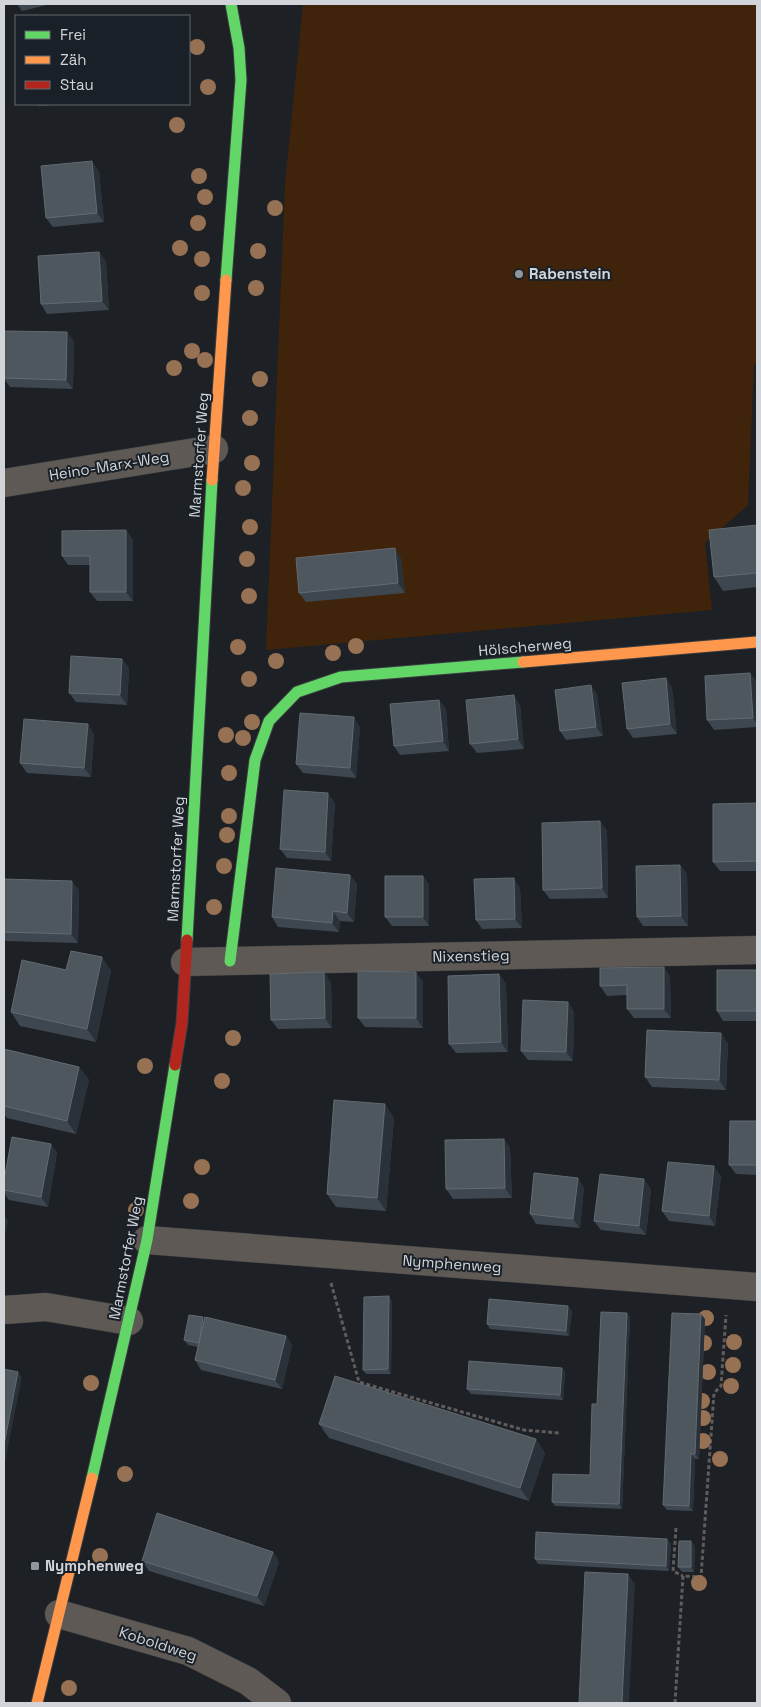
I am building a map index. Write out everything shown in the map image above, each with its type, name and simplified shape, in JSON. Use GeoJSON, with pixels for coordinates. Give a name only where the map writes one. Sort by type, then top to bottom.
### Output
{"type":"FeatureCollection","features":[{"type":"Feature","properties":{"kind":"street","name":"Marmstorfer Weg"},"geometry":{"type":"LineString","coordinates":[[37,1703],[147,1240],[182,1023],[214,449],[240,80],[239,48],[231,4]]}},
{"type":"Feature","properties":{"kind":"street","name":"Heino-Marx-Weg"},"geometry":{"type":"LineString","coordinates":[[4,483],[214,449]]}},
{"type":"Feature","properties":{"kind":"street","name":"Hölscherweg"},"geometry":{"type":"LineString","coordinates":[[230,961],[255,760],[269,721],[297,692],[341,677],[757,642]]}},
{"type":"Feature","properties":{"kind":"street","name":"Nixenstieg"},"geometry":{"type":"LineString","coordinates":[[185,962],[757,950]]}},
{"type":"Feature","properties":{"kind":"street","name":"Nymphenweg"},"geometry":{"type":"LineString","coordinates":[[147,1240],[757,1287]]}},
{"type":"Feature","properties":{"kind":"street"},"geometry":{"type":"LineString","coordinates":[[4,1310],[46,1307],[129,1320]]}},
{"type":"Feature","properties":{"kind":"street","name":"Koboldweg"},"geometry":{"type":"LineString","coordinates":[[59,1614],[188,1651],[248,1682],[277,1703]]}},
{"type":"Feature","properties":{"kind":"path"},"geometry":{"type":"LineString","coordinates":[[323,1253],[359,1382],[524,1430],[559,1433]]}},
{"type":"Feature","properties":{"kind":"path"},"geometry":{"type":"LineString","coordinates":[[676,1528],[673,1571],[683,1576],[701,1577],[714,1393],[721,1386],[729,1285]]}},
{"type":"Feature","properties":{"kind":"path"},"geometry":{"type":"LineString","coordinates":[[675,1703],[683,1576]]}},
{"type":"Feature","properties":{"kind":"shaded area","name":"Rabenstein"},"geometry":{"type":"Polygon","coordinates":[[[303,4],[757,4],[757,364],[754,364],[748,505],[705,543],[712,610],[266,650],[285,184],[303,4]]]}},
{"type":"Feature","properties":{"kind":"building"},"geometry":{"type":"Polygon","coordinates":[[[92,161],[97,213],[46,218],[41,166],[92,161]]]}},
{"type":"Feature","properties":{"kind":"building"},"geometry":{"type":"Polygon","coordinates":[[[99,252],[102,301],[41,304],[38,256],[99,252]]]}},
{"type":"Feature","properties":{"kind":"building"},"geometry":{"type":"Polygon","coordinates":[[[4,331],[67,332],[66,380],[4,378],[4,331]]]}},
{"type":"Feature","properties":{"kind":"building"},"geometry":{"type":"Polygon","coordinates":[[[757,525],[757,573],[714,577],[709,530],[757,525]]]}},
{"type":"Feature","properties":{"kind":"building"},"geometry":{"type":"Polygon","coordinates":[[[126,530],[126,592],[90,592],[90,556],[62,556],[62,531],[126,530]]]}},
{"type":"Feature","properties":{"kind":"building"},"geometry":{"type":"Polygon","coordinates":[[[395,548],[398,583],[299,593],[296,558],[395,548]]]}},
{"type":"Feature","properties":{"kind":"building"},"geometry":{"type":"Polygon","coordinates":[[[71,656],[122,659],[120,695],[69,693],[71,656]]]}},
{"type":"Feature","properties":{"kind":"building"},"geometry":{"type":"Polygon","coordinates":[[[750,673],[753,718],[707,720],[705,676],[750,673]]]}},
{"type":"Feature","properties":{"kind":"building"},"geometry":{"type":"Polygon","coordinates":[[[666,678],[670,724],[627,729],[622,683],[666,678]]]}},
{"type":"Feature","properties":{"kind":"building"},"geometry":{"type":"Polygon","coordinates":[[[591,685],[596,727],[560,731],[555,690],[591,685]]]}},
{"type":"Feature","properties":{"kind":"building"},"geometry":{"type":"Polygon","coordinates":[[[514,695],[518,739],[470,744],[466,700],[514,695]]]}},
{"type":"Feature","properties":{"kind":"building"},"geometry":{"type":"Polygon","coordinates":[[[439,700],[443,741],[394,746],[390,704],[439,700]]]}},
{"type":"Feature","properties":{"kind":"building"},"geometry":{"type":"Polygon","coordinates":[[[300,713],[354,717],[350,768],[296,764],[300,713]]]}},
{"type":"Feature","properties":{"kind":"building"},"geometry":{"type":"Polygon","coordinates":[[[24,719],[88,724],[84,768],[20,763],[24,719]]]}},
{"type":"Feature","properties":{"kind":"building"},"geometry":{"type":"Polygon","coordinates":[[[284,790],[328,793],[325,852],[280,849],[284,790]]]}},
{"type":"Feature","properties":{"kind":"building"},"geometry":{"type":"Polygon","coordinates":[[[757,803],[757,861],[713,862],[713,804],[757,803]]]}},
{"type":"Feature","properties":{"kind":"building"},"geometry":{"type":"Polygon","coordinates":[[[600,821],[602,888],[543,890],[542,823],[600,821]]]}},
{"type":"Feature","properties":{"kind":"building"},"geometry":{"type":"Polygon","coordinates":[[[680,865],[681,916],[637,917],[636,866],[680,865]]]}},
{"type":"Feature","properties":{"kind":"building"},"geometry":{"type":"Polygon","coordinates":[[[276,868],[350,875],[347,913],[333,911],[332,923],[272,917],[276,868]]]}},
{"type":"Feature","properties":{"kind":"building"},"geometry":{"type":"Polygon","coordinates":[[[385,876],[423,876],[423,917],[385,917],[385,876]]]}},
{"type":"Feature","properties":{"kind":"building"},"geometry":{"type":"Polygon","coordinates":[[[514,878],[515,919],[476,920],[474,879],[514,878]]]}},
{"type":"Feature","properties":{"kind":"building"},"geometry":{"type":"Polygon","coordinates":[[[4,879],[72,881],[71,934],[4,932],[4,879]]]}},
{"type":"Feature","properties":{"kind":"building"},"geometry":{"type":"Polygon","coordinates":[[[71,951],[102,957],[87,1029],[11,1012],[22,960],[66,970],[71,951]]]}},
{"type":"Feature","properties":{"kind":"building"},"geometry":{"type":"Polygon","coordinates":[[[664,967],[664,1009],[627,1009],[627,985],[600,986],[600,968],[664,967]]]}},
{"type":"Feature","properties":{"kind":"building"},"geometry":{"type":"Polygon","coordinates":[[[717,970],[757,970],[757,1011],[717,1011],[717,970]]]}},
{"type":"Feature","properties":{"kind":"building"},"geometry":{"type":"Polygon","coordinates":[[[358,971],[416,972],[416,1018],[358,1018],[358,971]]]}},
{"type":"Feature","properties":{"kind":"building"},"geometry":{"type":"Polygon","coordinates":[[[324,972],[325,1018],[271,1020],[270,974],[324,972]]]}},
{"type":"Feature","properties":{"kind":"building"},"geometry":{"type":"Polygon","coordinates":[[[499,974],[501,1042],[449,1044],[448,976],[499,974]]]}},
{"type":"Feature","properties":{"kind":"building"},"geometry":{"type":"Polygon","coordinates":[[[523,1000],[568,1002],[566,1052],[521,1051],[523,1000]]]}},
{"type":"Feature","properties":{"kind":"building"},"geometry":{"type":"Polygon","coordinates":[[[647,1030],[721,1033],[719,1080],[645,1077],[647,1030]]]}},
{"type":"Feature","properties":{"kind":"building"},"geometry":{"type":"Polygon","coordinates":[[[4,1049],[79,1067],[67,1121],[4,1106],[4,1049]]]}},
{"type":"Feature","properties":{"kind":"building"},"geometry":{"type":"Polygon","coordinates":[[[334,1100],[385,1104],[377,1198],[327,1194],[334,1100]]]}},
{"type":"Feature","properties":{"kind":"building"},"geometry":{"type":"Polygon","coordinates":[[[730,1121],[757,1121],[757,1165],[729,1165],[730,1121]]]}},
{"type":"Feature","properties":{"kind":"building"},"geometry":{"type":"Polygon","coordinates":[[[12,1137],[51,1144],[41,1197],[4,1190],[12,1137]]]}},
{"type":"Feature","properties":{"kind":"building"},"geometry":{"type":"Polygon","coordinates":[[[504,1139],[505,1188],[446,1189],[445,1140],[504,1139]]]}},
{"type":"Feature","properties":{"kind":"building"},"geometry":{"type":"Polygon","coordinates":[[[668,1162],[714,1166],[709,1216],[662,1211],[668,1162]]]}},
{"type":"Feature","properties":{"kind":"building"},"geometry":{"type":"Polygon","coordinates":[[[534,1173],[578,1178],[573,1219],[530,1214],[534,1173]]]}},
{"type":"Feature","properties":{"kind":"building"},"geometry":{"type":"Polygon","coordinates":[[[600,1174],[644,1179],[639,1226],[594,1221],[600,1174]]]}},
{"type":"Feature","properties":{"kind":"building"},"geometry":{"type":"Polygon","coordinates":[[[389,1296],[388,1369],[363,1370],[364,1297],[389,1296]]]}},
{"type":"Feature","properties":{"kind":"building"},"geometry":{"type":"Polygon","coordinates":[[[489,1299],[568,1306],[566,1331],[487,1324],[489,1299]]]}},
{"type":"Feature","properties":{"kind":"building"},"geometry":{"type":"Polygon","coordinates":[[[601,1312],[627,1313],[619,1504],[552,1502],[553,1474],[590,1475],[592,1404],[597,1404],[601,1312]]]}},
{"type":"Feature","properties":{"kind":"building"},"geometry":{"type":"Polygon","coordinates":[[[672,1313],[701,1314],[695,1454],[691,1454],[689,1506],[663,1505],[672,1313]]]}},
{"type":"Feature","properties":{"kind":"building"},"geometry":{"type":"Polygon","coordinates":[[[189,1315],[203,1317],[199,1343],[184,1340],[189,1315]]]}},
{"type":"Feature","properties":{"kind":"building"},"geometry":{"type":"Polygon","coordinates":[[[205,1317],[286,1336],[275,1380],[195,1360],[205,1317]]]}},
{"type":"Feature","properties":{"kind":"building"},"geometry":{"type":"Polygon","coordinates":[[[469,1361],[562,1368],[560,1395],[467,1389],[469,1361]]]}},
{"type":"Feature","properties":{"kind":"building"},"geometry":{"type":"Polygon","coordinates":[[[4,1369],[18,1372],[4,1445],[4,1369]]]}},
{"type":"Feature","properties":{"kind":"building"},"geometry":{"type":"Polygon","coordinates":[[[335,1376],[536,1439],[520,1488],[319,1424],[335,1376]]]}},
{"type":"Feature","properties":{"kind":"building"},"geometry":{"type":"Polygon","coordinates":[[[157,1513],[273,1552],[257,1596],[142,1561],[157,1513]]]}},
{"type":"Feature","properties":{"kind":"building"},"geometry":{"type":"Polygon","coordinates":[[[536,1532],[667,1539],[666,1566],[535,1559],[536,1532]]]}},
{"type":"Feature","properties":{"kind":"building"},"geometry":{"type":"Polygon","coordinates":[[[679,1541],[691,1541],[691,1567],[678,1567],[679,1541]]]}},
{"type":"Feature","properties":{"kind":"building"},"geometry":{"type":"Polygon","coordinates":[[[585,1572],[628,1574],[622,1703],[579,1703],[585,1572]]]}},
{"type":"Feature","properties":{"kind":"traffic: fast"},"geometry":{"type":"LineString","coordinates":[[226,280],[241,80],[239,48],[231,4]]}},
{"type":"Feature","properties":{"kind":"traffic: fast"},"geometry":{"type":"LineString","coordinates":[[187,940],[212,480]]}},
{"type":"Feature","properties":{"kind":"traffic: fast"},"geometry":{"type":"LineString","coordinates":[[230,961],[255,760],[269,721],[297,692],[341,677],[523,662]]}},
{"type":"Feature","properties":{"kind":"traffic: fast"},"geometry":{"type":"LineString","coordinates":[[92,1478],[147,1240],[175,1065]]}},
{"type":"Feature","properties":{"kind":"traffic: slow"},"geometry":{"type":"LineString","coordinates":[[212,480],[226,280]]}},
{"type":"Feature","properties":{"kind":"traffic: slow"},"geometry":{"type":"LineString","coordinates":[[523,662],[757,642]]}},
{"type":"Feature","properties":{"kind":"traffic: slow"},"geometry":{"type":"LineString","coordinates":[[37,1703],[92,1478]]}},
{"type":"Feature","properties":{"kind":"traffic: jam"},"geometry":{"type":"LineString","coordinates":[[175,1065],[182,1023],[187,940]]}},
{"type":"Feature","properties":{"kind":"place","name":"Rabenstein"},"geometry":{"type":"Point","coordinates":[519,274]}},
{"type":"Feature","properties":{"kind":"place","name":"Nymphenweg"},"geometry":{"type":"Point","coordinates":[35,1566]}}]}
